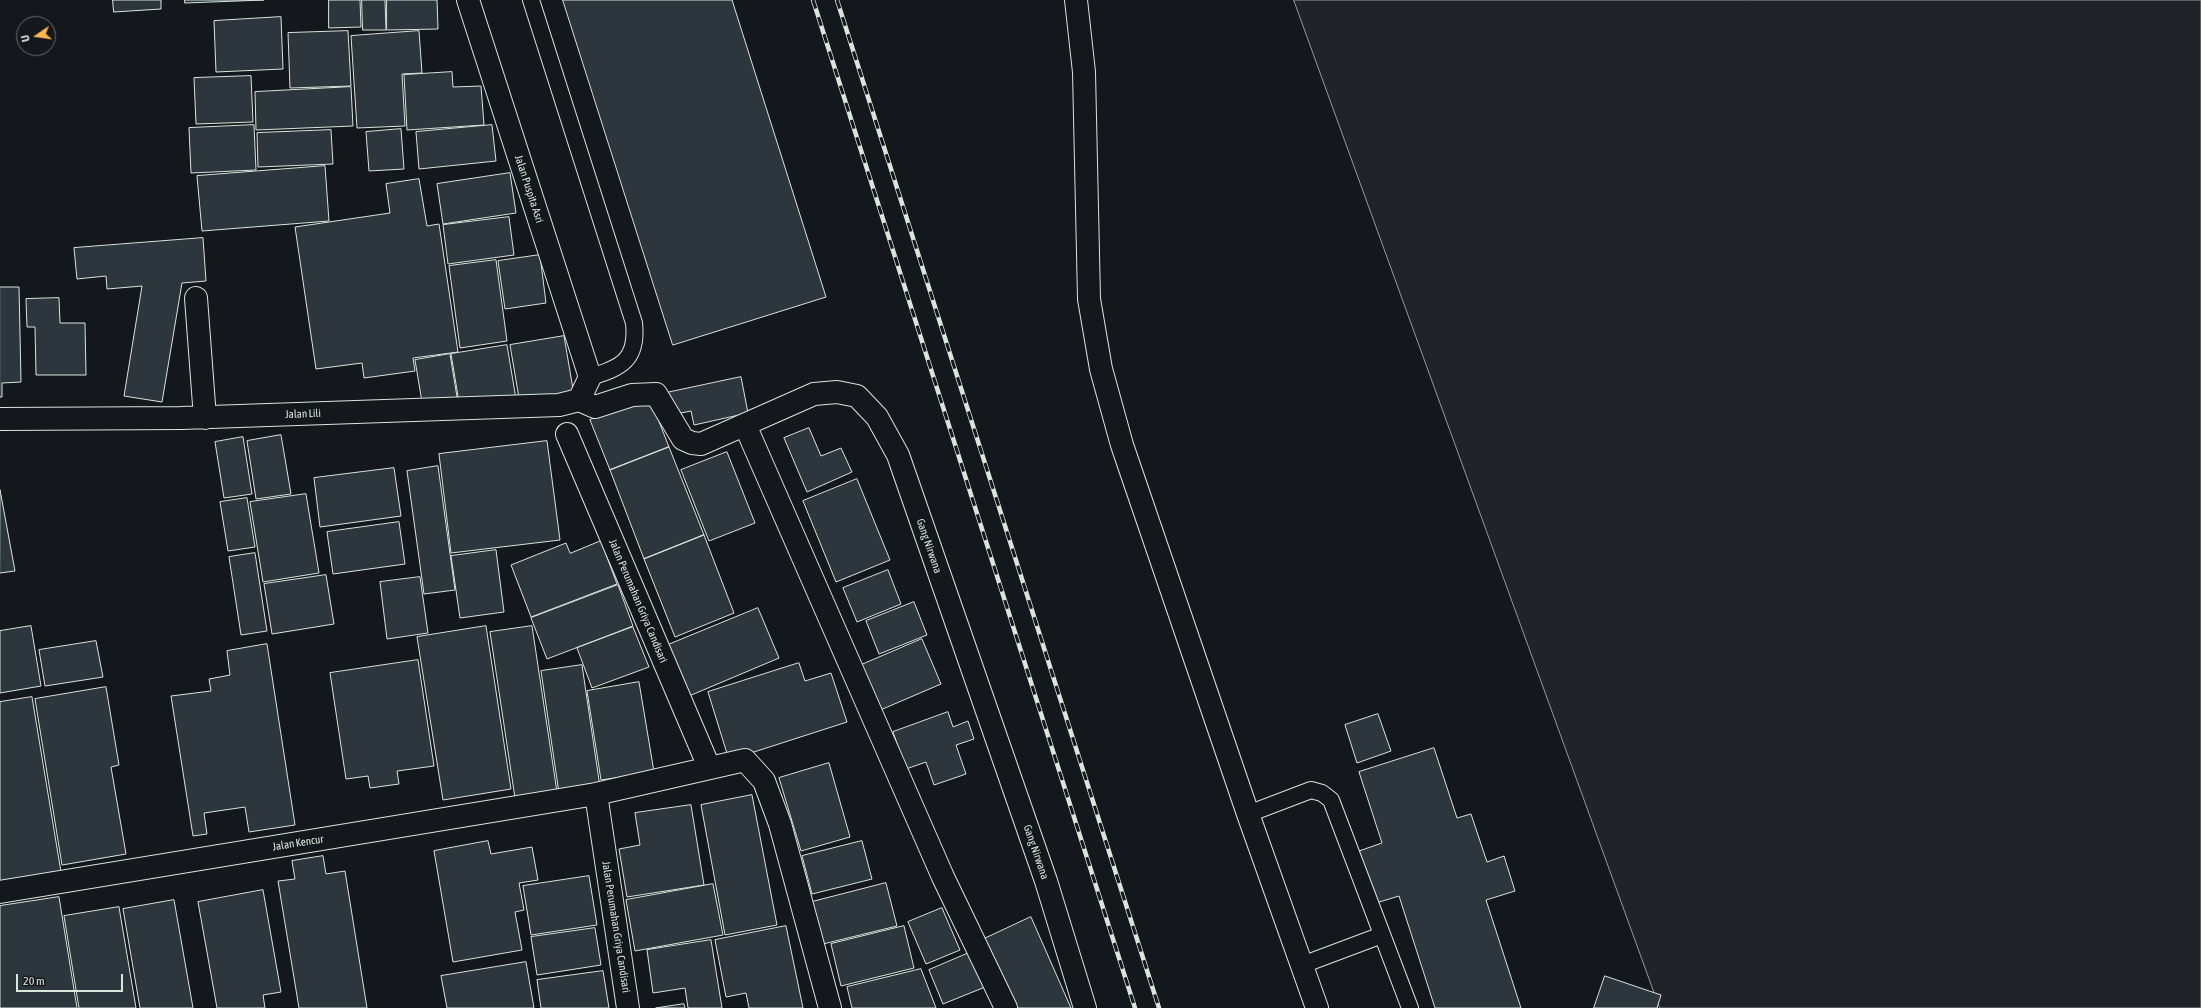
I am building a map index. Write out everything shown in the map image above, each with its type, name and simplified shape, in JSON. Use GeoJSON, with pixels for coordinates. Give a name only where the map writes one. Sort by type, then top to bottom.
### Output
{"type":"FeatureCollection","features":[{"type":"Feature","properties":{"kind":"street","name":"Jalan Puspita Asri"},"geometry":{"type":"LineString","coordinates":[[468,0],[590,377]]}},
{"type":"Feature","properties":{"kind":"street"},"geometry":{"type":"LineString","coordinates":[[1076,0],[1084,72],[1088,299],[1101,369],[1122,445],[1248,814],[1317,1008]]}},
{"type":"Feature","properties":{"kind":"street"},"geometry":{"type":"LineString","coordinates":[[196,298],[206,418]]}},
{"type":"Feature","properties":{"kind":"street"},"geometry":{"type":"LineString","coordinates":[[579,400],[590,377]]}},
{"type":"Feature","properties":{"kind":"street","name":"Gang Nirwana"},"geometry":{"type":"LineString","coordinates":[[579,400],[595,407],[632,395],[656,394],[683,439],[692,443],[701,444],[814,394],[837,392],[857,396],[878,417],[898,456],[1046,881],[1085,1008]]}},
{"type":"Feature","properties":{"kind":"street","name":"Jalan Lili"},"geometry":{"type":"LineString","coordinates":[[0,419],[206,418],[559,405],[579,400]]}},
{"type":"Feature","properties":{"kind":"street"},"geometry":{"type":"LineString","coordinates":[[745,425],[943,877],[1006,1008]]}},
{"type":"Feature","properties":{"kind":"street","name":"Jalan Perumahan Griya Candisari"},"geometry":{"type":"LineString","coordinates":[[567,434],[709,767]]}},
{"type":"Feature","properties":{"kind":"street"},"geometry":{"type":"LineString","coordinates":[[596,794],[745,760],[764,781],[780,824],[830,1008]]}},
{"type":"Feature","properties":{"kind":"street","name":"Jalan Perumahan Griya Candisari"},"geometry":{"type":"LineString","coordinates":[[596,794],[628,1008]]}},
{"type":"Feature","properties":{"kind":"street","name":"Jalan Kencur"},"geometry":{"type":"LineString","coordinates":[[0,892],[596,794]]}},
{"type":"Feature","properties":{"kind":"lane"},"geometry":{"type":"LineString","coordinates":[[532,0],[634,323],[635,337],[632,350],[626,361],[615,370],[590,377]]}},
{"type":"Feature","properties":{"kind":"lane"},"geometry":{"type":"LineString","coordinates":[[1248,814],[1311,790],[1322,793],[1331,800],[1410,1008]]}},
{"type":"Feature","properties":{"kind":"lane"},"geometry":{"type":"LineString","coordinates":[[1302,964],[1382,935]]}},
{"type":"Feature","properties":{"kind":"shaded area"},"geometry":{"type":"Polygon","coordinates":[[[1294,0],[2201,0],[2201,1008],[1660,1008],[1294,0]]]}},
{"type":"Feature","properties":{"kind":"building"},"geometry":{"type":"Polygon","coordinates":[[[113,0],[161,0],[161,9],[114,12],[113,0]]]}},
{"type":"Feature","properties":{"kind":"building"},"geometry":{"type":"Polygon","coordinates":[[[185,0],[264,0],[185,3],[185,0]]]}},
{"type":"Feature","properties":{"kind":"building"},"geometry":{"type":"Polygon","coordinates":[[[329,0],[360,0],[361,27],[329,28],[329,0]]]}},
{"type":"Feature","properties":{"kind":"building"},"geometry":{"type":"Polygon","coordinates":[[[362,0],[385,0],[386,30],[363,30],[362,0]]]}},
{"type":"Feature","properties":{"kind":"building"},"geometry":{"type":"Polygon","coordinates":[[[387,0],[437,0],[438,29],[387,30],[387,0]]]}},
{"type":"Feature","properties":{"kind":"building"},"geometry":{"type":"Polygon","coordinates":[[[563,0],[732,0],[826,297],[673,345],[563,0]]]}},
{"type":"Feature","properties":{"kind":"building"},"geometry":{"type":"Polygon","coordinates":[[[281,17],[283,69],[216,72],[214,21],[281,17]]]}},
{"type":"Feature","properties":{"kind":"building"},"geometry":{"type":"Polygon","coordinates":[[[348,31],[351,86],[290,88],[288,33],[348,31]]]}},
{"type":"Feature","properties":{"kind":"building"},"geometry":{"type":"Polygon","coordinates":[[[419,31],[422,73],[402,74],[405,126],[357,128],[351,36],[419,31]]]}},
{"type":"Feature","properties":{"kind":"building"},"geometry":{"type":"Polygon","coordinates":[[[452,72],[453,87],[481,86],[484,125],[407,130],[404,75],[452,72]]]}},
{"type":"Feature","properties":{"kind":"building"},"geometry":{"type":"Polygon","coordinates":[[[251,76],[253,122],[196,124],[194,78],[251,76]]]}},
{"type":"Feature","properties":{"kind":"building"},"geometry":{"type":"Polygon","coordinates":[[[351,87],[353,126],[256,130],[255,92],[351,87]]]}},
{"type":"Feature","properties":{"kind":"building"},"geometry":{"type":"Polygon","coordinates":[[[254,125],[256,170],[191,173],[189,128],[254,125]]]}},
{"type":"Feature","properties":{"kind":"building"},"geometry":{"type":"Polygon","coordinates":[[[492,125],[496,161],[419,169],[416,132],[492,125]]]}},
{"type":"Feature","properties":{"kind":"building"},"geometry":{"type":"Polygon","coordinates":[[[401,129],[404,169],[369,171],[366,132],[401,129]]]}},
{"type":"Feature","properties":{"kind":"building"},"geometry":{"type":"Polygon","coordinates":[[[331,130],[333,164],[258,167],[257,133],[331,130]]]}},
{"type":"Feature","properties":{"kind":"building"},"geometry":{"type":"Polygon","coordinates":[[[325,166],[329,221],[202,231],[197,176],[325,166]]]}},
{"type":"Feature","properties":{"kind":"building"},"geometry":{"type":"Polygon","coordinates":[[[510,173],[516,213],[443,224],[437,184],[510,173]]]}},
{"type":"Feature","properties":{"kind":"building"},"geometry":{"type":"Polygon","coordinates":[[[419,179],[427,226],[439,224],[458,352],[413,358],[415,371],[364,378],[362,363],[316,369],[295,227],[390,213],[386,184],[419,179]]]}},
{"type":"Feature","properties":{"kind":"building"},"geometry":{"type":"Polygon","coordinates":[[[509,217],[514,255],[448,264],[443,225],[509,217]]]}},
{"type":"Feature","properties":{"kind":"building"},"geometry":{"type":"Polygon","coordinates":[[[203,238],[206,281],[182,283],[162,402],[124,396],[142,286],[107,289],[106,276],[77,279],[74,248],[203,238]]]}},
{"type":"Feature","properties":{"kind":"building"},"geometry":{"type":"Polygon","coordinates":[[[540,255],[546,303],[505,309],[498,261],[540,255]]]}},
{"type":"Feature","properties":{"kind":"building"},"geometry":{"type":"Polygon","coordinates":[[[496,260],[507,341],[460,348],[449,266],[496,260]]]}},
{"type":"Feature","properties":{"kind":"building"},"geometry":{"type":"Polygon","coordinates":[[[0,287],[19,287],[21,382],[2,383],[2,397],[0,397],[0,287]]]}},
{"type":"Feature","properties":{"kind":"building"},"geometry":{"type":"Polygon","coordinates":[[[59,298],[60,323],[85,323],[86,375],[36,375],[35,327],[27,327],[26,299],[59,298]]]}},
{"type":"Feature","properties":{"kind":"building"},"geometry":{"type":"Polygon","coordinates":[[[564,336],[574,395],[520,404],[510,345],[564,336]]]}},
{"type":"Feature","properties":{"kind":"building"},"geometry":{"type":"Polygon","coordinates":[[[507,345],[516,399],[460,408],[451,354],[507,345]]]}},
{"type":"Feature","properties":{"kind":"building"},"geometry":{"type":"Polygon","coordinates":[[[450,354],[458,403],[423,408],[415,360],[450,354]]]}},
{"type":"Feature","properties":{"kind":"building"},"geometry":{"type":"Polygon","coordinates":[[[741,377],[748,413],[694,425],[691,411],[671,415],[666,393],[741,377]]]}},
{"type":"Feature","properties":{"kind":"building"},"geometry":{"type":"Polygon","coordinates":[[[649,396],[669,447],[610,470],[590,420],[649,396]]]}},
{"type":"Feature","properties":{"kind":"building"},"geometry":{"type":"Polygon","coordinates":[[[809,428],[821,456],[841,448],[852,472],[807,492],[784,438],[809,428]]]}},
{"type":"Feature","properties":{"kind":"building"},"geometry":{"type":"Polygon","coordinates":[[[281,435],[291,494],[256,499],[247,441],[281,435]]]}},
{"type":"Feature","properties":{"kind":"building"},"geometry":{"type":"Polygon","coordinates":[[[243,437],[252,494],[224,498],[215,442],[243,437]]]}},
{"type":"Feature","properties":{"kind":"building"},"geometry":{"type":"Polygon","coordinates":[[[547,441],[560,540],[451,553],[439,454],[547,441]]]}},
{"type":"Feature","properties":{"kind":"building"},"geometry":{"type":"Polygon","coordinates":[[[669,447],[704,535],[644,559],[610,470],[669,447]]]}},
{"type":"Feature","properties":{"kind":"building"},"geometry":{"type":"Polygon","coordinates":[[[727,452],[755,523],[709,541],[681,470],[727,452]]]}},
{"type":"Feature","properties":{"kind":"building"},"geometry":{"type":"Polygon","coordinates":[[[438,466],[455,590],[424,594],[407,471],[438,466]]]}},
{"type":"Feature","properties":{"kind":"building"},"geometry":{"type":"Polygon","coordinates":[[[394,468],[401,516],[320,527],[314,478],[394,468]]]}},
{"type":"Feature","properties":{"kind":"building"},"geometry":{"type":"Polygon","coordinates":[[[857,479],[890,560],[836,582],[803,501],[857,479]]]}},
{"type":"Feature","properties":{"kind":"building"},"geometry":{"type":"Polygon","coordinates":[[[0,490],[15,571],[0,573],[0,490]]]}},
{"type":"Feature","properties":{"kind":"building"},"geometry":{"type":"Polygon","coordinates":[[[306,494],[319,573],[263,582],[250,502],[306,494]]]}},
{"type":"Feature","properties":{"kind":"building"},"geometry":{"type":"Polygon","coordinates":[[[247,498],[255,547],[228,551],[220,502],[247,498]]]}},
{"type":"Feature","properties":{"kind":"building"},"geometry":{"type":"Polygon","coordinates":[[[399,522],[405,564],[333,574],[327,532],[399,522]]]}},
{"type":"Feature","properties":{"kind":"building"},"geometry":{"type":"Polygon","coordinates":[[[704,535],[734,613],[675,637],[644,559],[704,535]]]}},
{"type":"Feature","properties":{"kind":"building"},"geometry":{"type":"Polygon","coordinates":[[[601,541],[617,584],[531,617],[511,565],[566,543],[570,553],[601,541]]]}},
{"type":"Feature","properties":{"kind":"building"},"geometry":{"type":"Polygon","coordinates":[[[496,550],[504,612],[460,618],[451,556],[496,550]]]}},
{"type":"Feature","properties":{"kind":"building"},"geometry":{"type":"Polygon","coordinates":[[[255,553],[267,631],[241,635],[229,557],[255,553]]]}},
{"type":"Feature","properties":{"kind":"building"},"geometry":{"type":"Polygon","coordinates":[[[888,570],[901,604],[857,622],[843,588],[888,570]]]}},
{"type":"Feature","properties":{"kind":"building"},"geometry":{"type":"Polygon","coordinates":[[[326,575],[334,624],[272,634],[264,584],[326,575]]]}},
{"type":"Feature","properties":{"kind":"building"},"geometry":{"type":"Polygon","coordinates":[[[420,577],[428,633],[387,639],[380,582],[420,577]]]}},
{"type":"Feature","properties":{"kind":"building"},"geometry":{"type":"Polygon","coordinates":[[[618,585],[633,626],[547,659],[531,618],[618,585]]]}},
{"type":"Feature","properties":{"kind":"building"},"geometry":{"type":"Polygon","coordinates":[[[914,602],[927,635],[879,654],[866,621],[914,602]]]}},
{"type":"Feature","properties":{"kind":"building"},"geometry":{"type":"Polygon","coordinates":[[[758,608],[779,658],[689,696],[668,645],[758,608]]]}},
{"type":"Feature","properties":{"kind":"building"},"geometry":{"type":"Polygon","coordinates":[[[31,626],[41,686],[0,693],[0,631],[31,626]]]}},
{"type":"Feature","properties":{"kind":"building"},"geometry":{"type":"Polygon","coordinates":[[[486,626],[511,789],[443,800],[417,637],[486,626]]]}},
{"type":"Feature","properties":{"kind":"building"},"geometry":{"type":"Polygon","coordinates":[[[532,626],[557,792],[515,798],[490,632],[532,626]]]}},
{"type":"Feature","properties":{"kind":"building"},"geometry":{"type":"Polygon","coordinates":[[[633,627],[649,667],[592,688],[577,648],[633,627]]]}},
{"type":"Feature","properties":{"kind":"building"},"geometry":{"type":"Polygon","coordinates":[[[922,639],[941,684],[871,714],[852,669],[922,639]]]}},
{"type":"Feature","properties":{"kind":"building"},"geometry":{"type":"Polygon","coordinates":[[[96,641],[103,677],[45,686],[39,650],[96,641]]]}},
{"type":"Feature","properties":{"kind":"building"},"geometry":{"type":"Polygon","coordinates":[[[267,644],[295,825],[249,832],[245,807],[204,813],[207,834],[193,836],[171,696],[211,691],[209,679],[230,675],[227,651],[267,644]]]}},
{"type":"Feature","properties":{"kind":"building"},"geometry":{"type":"Polygon","coordinates":[[[418,660],[434,766],[397,771],[399,784],[370,788],[368,776],[346,779],[330,673],[418,660]]]}},
{"type":"Feature","properties":{"kind":"building"},"geometry":{"type":"Polygon","coordinates":[[[799,663],[805,681],[831,673],[847,722],[729,760],[708,692],[799,663]]]}},
{"type":"Feature","properties":{"kind":"building"},"geometry":{"type":"Polygon","coordinates":[[[582,665],[600,787],[559,793],[541,671],[582,665]]]}},
{"type":"Feature","properties":{"kind":"building"},"geometry":{"type":"Polygon","coordinates":[[[639,682],[654,772],[601,780],[587,691],[639,682]]]}},
{"type":"Feature","properties":{"kind":"building"},"geometry":{"type":"Polygon","coordinates":[[[106,687],[119,765],[111,767],[126,854],[62,865],[35,699],[106,687]]]}},
{"type":"Feature","properties":{"kind":"building"},"geometry":{"type":"Polygon","coordinates":[[[32,697],[61,872],[0,882],[0,702],[32,697]]]}},
{"type":"Feature","properties":{"kind":"building"},"geometry":{"type":"Polygon","coordinates":[[[948,712],[953,727],[968,721],[974,739],[956,745],[966,774],[934,785],[926,762],[906,769],[893,732],[948,712]]]}},
{"type":"Feature","properties":{"kind":"building"},"geometry":{"type":"Polygon","coordinates":[[[1378,714],[1391,751],[1357,763],[1345,725],[1378,714]]]}},
{"type":"Feature","properties":{"kind":"building"},"geometry":{"type":"Polygon","coordinates":[[[1434,748],[1457,818],[1471,814],[1487,862],[1504,856],[1515,891],[1486,900],[1521,1008],[1435,1008],[1399,896],[1376,903],[1359,851],[1382,843],[1359,772],[1434,748]]]}},
{"type":"Feature","properties":{"kind":"building"},"geometry":{"type":"Polygon","coordinates":[[[829,763],[850,837],[801,851],[779,778],[829,763]]]}},
{"type":"Feature","properties":{"kind":"building"},"geometry":{"type":"Polygon","coordinates":[[[752,795],[777,925],[725,935],[701,805],[752,795]]]}},
{"type":"Feature","properties":{"kind":"building"},"geometry":{"type":"Polygon","coordinates":[[[691,805],[704,885],[627,897],[619,849],[640,845],[635,813],[691,805]]]}},
{"type":"Feature","properties":{"kind":"building"},"geometry":{"type":"Polygon","coordinates":[[[488,841],[491,854],[532,847],[538,880],[519,883],[524,910],[515,912],[522,950],[453,962],[434,851],[488,841]]]}},
{"type":"Feature","properties":{"kind":"building"},"geometry":{"type":"Polygon","coordinates":[[[862,841],[872,879],[812,894],[802,856],[862,841]]]}},
{"type":"Feature","properties":{"kind":"building"},"geometry":{"type":"Polygon","coordinates":[[[323,856],[326,874],[345,871],[367,1008],[299,1008],[278,881],[295,879],[292,861],[323,856]]]}},
{"type":"Feature","properties":{"kind":"building"},"geometry":{"type":"Polygon","coordinates":[[[589,876],[597,925],[531,935],[523,886],[589,876]]]}},
{"type":"Feature","properties":{"kind":"building"},"geometry":{"type":"Polygon","coordinates":[[[886,883],[897,926],[823,944],[812,902],[886,883]]]}},
{"type":"Feature","properties":{"kind":"building"},"geometry":{"type":"Polygon","coordinates":[[[713,884],[723,935],[635,951],[626,900],[713,884]]]}},
{"type":"Feature","properties":{"kind":"building"},"geometry":{"type":"Polygon","coordinates":[[[263,890],[281,992],[263,995],[265,1008],[217,1008],[198,902],[263,890]]]}},
{"type":"Feature","properties":{"kind":"building"},"geometry":{"type":"Polygon","coordinates":[[[59,897],[77,1008],[0,1008],[0,906],[59,897]]]}},
{"type":"Feature","properties":{"kind":"building"},"geometry":{"type":"Polygon","coordinates":[[[174,900],[193,1008],[140,1008],[123,909],[174,900]]]}},
{"type":"Feature","properties":{"kind":"building"},"geometry":{"type":"Polygon","coordinates":[[[119,907],[136,1008],[79,1008],[64,916],[119,907]]]}},
{"type":"Feature","properties":{"kind":"building"},"geometry":{"type":"Polygon","coordinates":[[[942,908],[960,950],[926,964],[908,922],[942,908]]]}},
{"type":"Feature","properties":{"kind":"building"},"geometry":{"type":"Polygon","coordinates":[[[1031,917],[1071,1008],[1015,1008],[984,939],[1031,917]]]}},
{"type":"Feature","properties":{"kind":"building"},"geometry":{"type":"Polygon","coordinates":[[[786,926],[803,1008],[749,1008],[746,993],[726,997],[715,940],[786,926]]]}},
{"type":"Feature","properties":{"kind":"building"},"geometry":{"type":"Polygon","coordinates":[[[904,926],[914,968],[841,986],[831,944],[904,926]]]}},
{"type":"Feature","properties":{"kind":"building"},"geometry":{"type":"Polygon","coordinates":[[[595,928],[601,965],[537,975],[531,937],[595,928]]]}},
{"type":"Feature","properties":{"kind":"building"},"geometry":{"type":"Polygon","coordinates":[[[711,940],[722,1008],[688,1008],[685,988],[653,993],[647,950],[711,940]]]}},
{"type":"Feature","properties":{"kind":"building"},"geometry":{"type":"Polygon","coordinates":[[[976,950],[990,985],[943,1004],[929,970],[976,950]]]}},
{"type":"Feature","properties":{"kind":"building"},"geometry":{"type":"Polygon","coordinates":[[[526,962],[534,1008],[447,1008],[441,976],[526,962]]]}},
{"type":"Feature","properties":{"kind":"building"},"geometry":{"type":"Polygon","coordinates":[[[921,969],[936,1008],[852,1008],[847,987],[921,969]]]}},
{"type":"Feature","properties":{"kind":"building"},"geometry":{"type":"Polygon","coordinates":[[[603,971],[609,1008],[541,1008],[537,980],[603,971]]]}},
{"type":"Feature","properties":{"kind":"building"},"geometry":{"type":"Polygon","coordinates":[[[1605,976],[1661,995],[1657,1008],[1594,1008],[1605,976]]]}},
{"type":"Feature","properties":{"kind":"building"},"geometry":{"type":"Polygon","coordinates":[[[684,1004],[685,1008],[656,1008],[684,1004]]]}},
{"type":"Feature","properties":{"kind":"railway"},"geometry":{"type":"LineString","coordinates":[[813,0],[1135,1008]]}},
{"type":"Feature","properties":{"kind":"railway"},"geometry":{"type":"LineString","coordinates":[[837,0],[1159,1008]]}}]}
